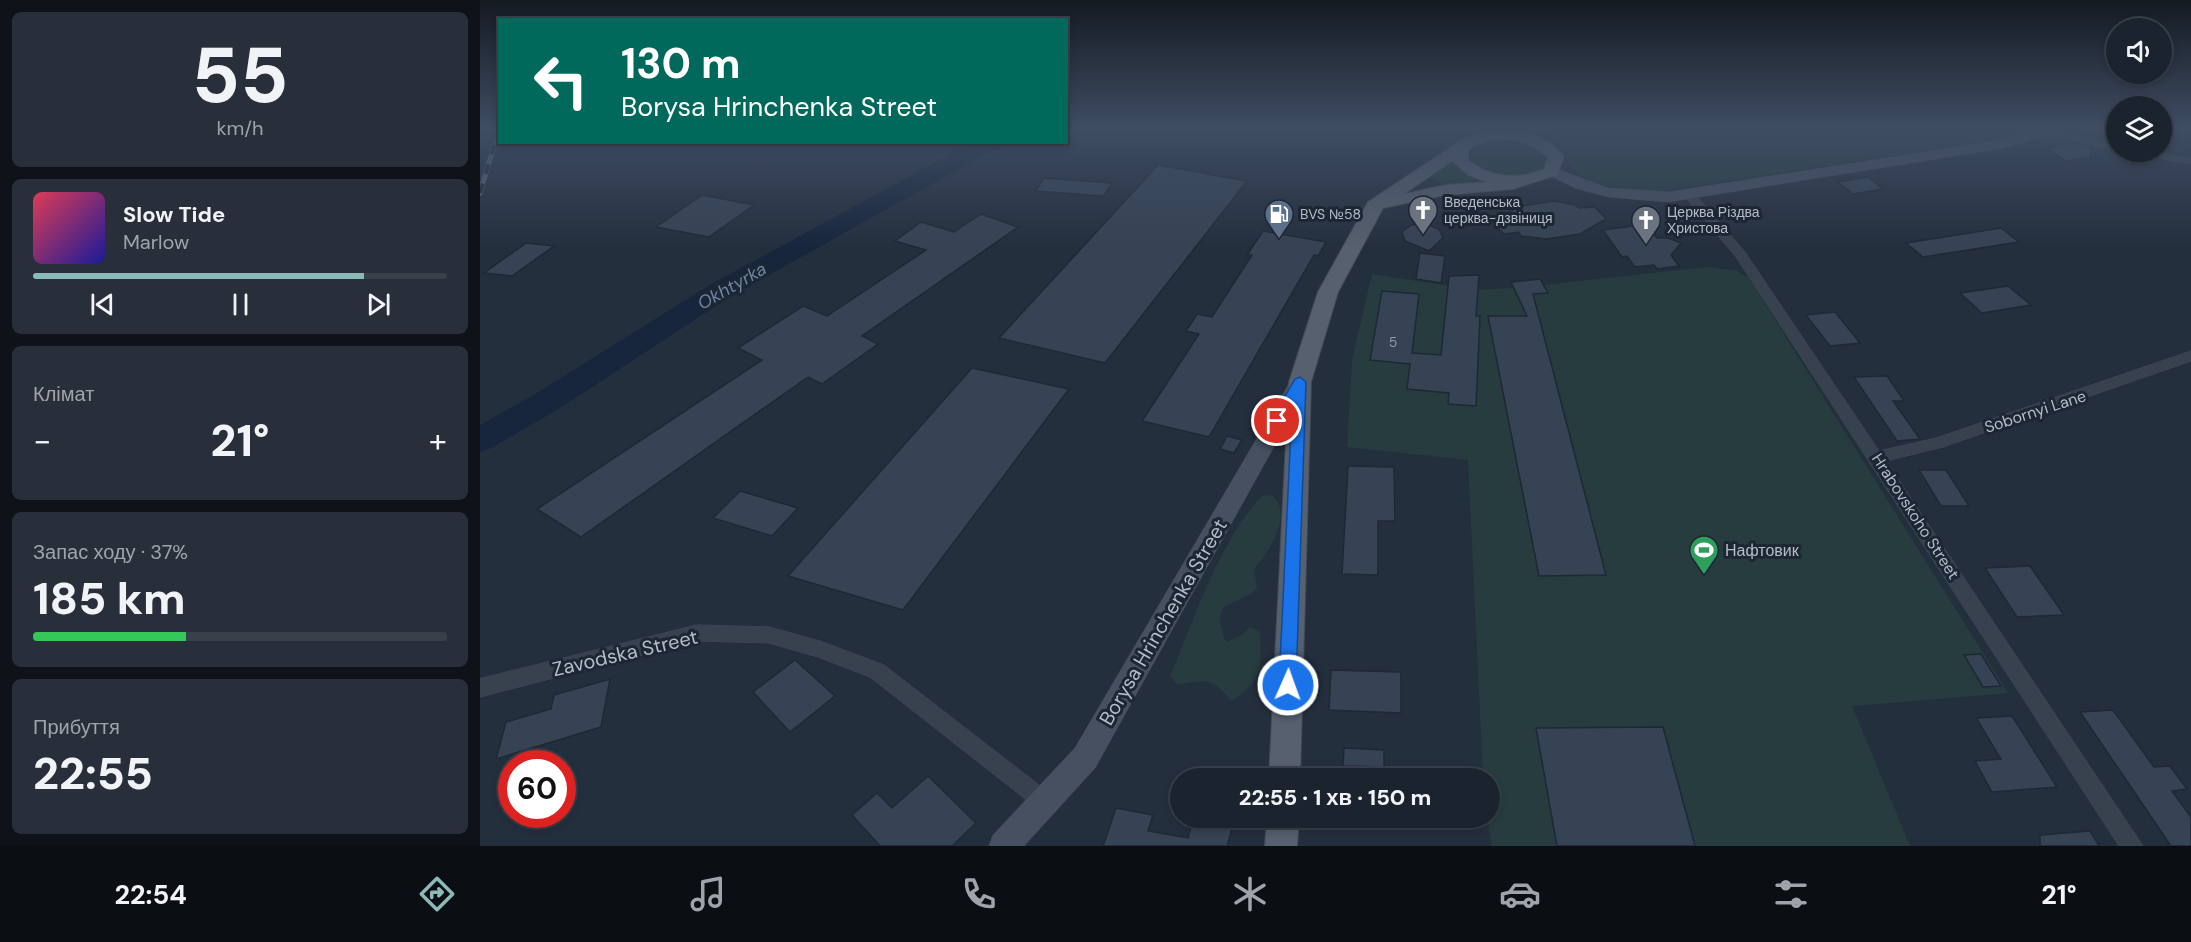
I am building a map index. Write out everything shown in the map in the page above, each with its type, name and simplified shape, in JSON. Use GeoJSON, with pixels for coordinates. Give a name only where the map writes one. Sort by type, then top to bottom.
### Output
{"type":"FeatureCollection","features":[{"type":"Feature","properties":{"kind":"main road"},"geometry":{"type":"LineString","coordinates":[[1284,768],[1300,382],[1328,292],[1374,206],[1431,168]]}},
{"type":"Feature","properties":{"kind":"main road"},"geometry":{"type":"LineString","coordinates":[[1468,168],[1493,180],[1518,183]]}},
{"type":"Feature","properties":{"kind":"main road"},"geometry":{"type":"LineString","coordinates":[[1374,206],[1442,191],[1537,179],[1551,172],[1552,168]]}},
{"type":"Feature","properties":{"kind":"main road"},"geometry":{"type":"LineString","coordinates":[[1281,846],[1282,828]]}},
{"type":"Feature","properties":{"kind":"street"},"geometry":{"type":"LineString","coordinates":[[1551,172],[1602,193],[1633,198],[1689,194],[1850,168]]}},
{"type":"Feature","properties":{"kind":"street","name":"Hrabovskoho Street"},"geometry":{"type":"LineString","coordinates":[[1689,194],[1742,255],[2132,846]]}},
{"type":"Feature","properties":{"kind":"street","name":"Sobornyi Lane"},"geometry":{"type":"LineString","coordinates":[[1877,457],[1948,440],[2191,357]]}},
{"type":"Feature","properties":{"kind":"street","name":"Borysa Hrinchenka Street"},"geometry":{"type":"LineString","coordinates":[[1004,846],[1086,758],[1300,382]]}},
{"type":"Feature","properties":{"kind":"street","name":"Zavodska Street"},"geometry":{"type":"LineString","coordinates":[[480,688],[697,633],[769,634],[820,649],[877,671],[1045,802]]}},
{"type":"Feature","properties":{"kind":"green space"},"geometry":{"type":"Polygon","coordinates":[[[1441,168],[1459,168],[1478,182],[1447,185],[1432,176],[1441,168]]]}},
{"type":"Feature","properties":{"kind":"green space"},"geometry":{"type":"Polygon","coordinates":[[[1482,168],[1540,168],[1518,176],[1496,175],[1482,168]]]}},
{"type":"Feature","properties":{"kind":"green space"},"geometry":{"type":"Polygon","coordinates":[[[1809,168],[1663,191],[1604,187],[1583,177],[1574,169],[1809,168]]]}},
{"type":"Feature","properties":{"kind":"green space","name":"Нафтовик"},"geometry":{"type":"Polygon","coordinates":[[[1707,267],[1737,271],[1749,278],[2008,693],[1852,706],[1910,846],[1492,846],[1489,828],[1500,828],[1500,768],[1483,768],[1468,460],[1347,447],[1352,360],[1372,274],[1475,290],[1513,288],[1511,282],[1540,279],[1544,285],[1707,267]]]}},
{"type":"Feature","properties":{"kind":"green space"},"geometry":{"type":"Polygon","coordinates":[[[1263,495],[1273,496],[1279,504],[1281,513],[1277,533],[1254,569],[1257,589],[1226,606],[1220,617],[1226,642],[1240,636],[1250,627],[1260,632],[1261,655],[1255,679],[1232,701],[1214,684],[1208,682],[1177,685],[1170,676],[1210,580],[1234,533],[1263,495]]]}},
{"type":"Feature","properties":{"kind":"building"},"geometry":{"type":"Polygon","coordinates":[[[1155,168],[1177,168],[1247,181],[1105,363],[999,338],[1155,168]]]}},
{"type":"Feature","properties":{"kind":"building"},"geometry":{"type":"Polygon","coordinates":[[[1868,177],[1883,189],[1853,194],[1838,182],[1868,177]]]}},
{"type":"Feature","properties":{"kind":"building"},"geometry":{"type":"Polygon","coordinates":[[[1044,178],[1112,183],[1104,196],[1035,191],[1044,178]]]}},
{"type":"Feature","properties":{"kind":"building"},"geometry":{"type":"Polygon","coordinates":[[[702,195],[754,205],[709,237],[656,227],[702,195]]]}},
{"type":"Feature","properties":{"kind":"building"},"geometry":{"type":"Polygon","coordinates":[[[1555,201],[1579,208],[1595,207],[1606,219],[1580,234],[1546,239],[1521,236],[1519,232],[1505,234],[1496,227],[1496,218],[1522,206],[1555,201]]]}},
{"type":"Feature","properties":{"kind":"building"},"geometry":{"type":"Polygon","coordinates":[[[981,214],[1018,227],[862,336],[878,344],[822,384],[808,377],[581,537],[537,509],[762,360],[738,348],[803,306],[827,316],[926,250],[895,241],[921,222],[954,232],[981,214]]]}},
{"type":"Feature","properties":{"kind":"building","name":"Введенська церква-дзвіниця"},"geometry":{"type":"Polygon","coordinates":[[[1426,224],[1439,229],[1443,238],[1429,251],[1405,241],[1402,232],[1411,225],[1426,224]]]}},
{"type":"Feature","properties":{"kind":"building","name":"Церква Різдва Христова"},"geometry":{"type":"Polygon","coordinates":[[[1647,224],[1657,238],[1668,238],[1681,243],[1671,255],[1679,266],[1657,269],[1654,265],[1635,267],[1627,256],[1622,257],[1603,230],[1647,224]]]}},
{"type":"Feature","properties":{"kind":"building"},"geometry":{"type":"Polygon","coordinates":[[[2001,228],[2019,242],[1923,257],[1906,243],[2001,228]]]}},
{"type":"Feature","properties":{"kind":"building"},"geometry":{"type":"Polygon","coordinates":[[[1263,231],[1326,242],[1318,256],[1314,255],[1209,437],[1142,421],[1199,334],[1186,331],[1197,314],[1212,317],[1252,255],[1247,255],[1263,231]]]}},
{"type":"Feature","properties":{"kind":"building"},"geometry":{"type":"Polygon","coordinates":[[[526,243],[554,246],[512,276],[484,273],[526,243]]]}},
{"type":"Feature","properties":{"kind":"building"},"geometry":{"type":"Polygon","coordinates":[[[1420,253],[1445,256],[1441,283],[1416,279],[1420,253]]]}},
{"type":"Feature","properties":{"kind":"building"},"geometry":{"type":"Polygon","coordinates":[[[1479,275],[1476,316],[1480,316],[1476,406],[1448,404],[1449,393],[1407,389],[1410,364],[1370,360],[1382,291],[1419,294],[1412,353],[1441,355],[1449,276],[1479,275]]]}},
{"type":"Feature","properties":{"kind":"building"},"geometry":{"type":"Polygon","coordinates":[[[1540,279],[1548,293],[1533,294],[1606,575],[1539,576],[1488,316],[1527,316],[1511,282],[1540,279]]]}},
{"type":"Feature","properties":{"kind":"building"},"geometry":{"type":"Polygon","coordinates":[[[2008,286],[2031,305],[1982,313],[1960,293],[2008,286]]]}},
{"type":"Feature","properties":{"kind":"building"},"geometry":{"type":"Polygon","coordinates":[[[1835,312],[1860,343],[1830,346],[1806,315],[1835,312]]]}},
{"type":"Feature","properties":{"kind":"building"},"geometry":{"type":"Polygon","coordinates":[[[972,368],[1069,389],[903,610],[788,576],[972,368]]]}},
{"type":"Feature","properties":{"kind":"building"},"geometry":{"type":"Polygon","coordinates":[[[1887,376],[1904,401],[1893,401],[1920,439],[1897,441],[1854,377],[1887,376]]]}},
{"type":"Feature","properties":{"kind":"building"},"geometry":{"type":"Polygon","coordinates":[[[1227,436],[1242,440],[1234,453],[1220,449],[1227,436]]]}},
{"type":"Feature","properties":{"kind":"building"},"geometry":{"type":"Polygon","coordinates":[[[1348,466],[1394,467],[1395,521],[1378,521],[1378,575],[1342,574],[1348,466]]]}},
{"type":"Feature","properties":{"kind":"building"},"geometry":{"type":"Polygon","coordinates":[[[1919,470],[1946,470],[1969,506],[1941,506],[1919,470]]]}},
{"type":"Feature","properties":{"kind":"building"},"geometry":{"type":"Polygon","coordinates":[[[740,491],[798,508],[772,536],[713,518],[740,491]]]}},
{"type":"Feature","properties":{"kind":"building"},"geometry":{"type":"Polygon","coordinates":[[[2030,566],[2064,615],[2017,617],[1985,568],[2030,566]]]}},
{"type":"Feature","properties":{"kind":"building"},"geometry":{"type":"Polygon","coordinates":[[[1981,654],[2001,686],[1983,687],[1964,655],[1981,654]]]}},
{"type":"Feature","properties":{"kind":"building"},"geometry":{"type":"Polygon","coordinates":[[[795,660],[835,696],[790,732],[753,692],[795,660]]]}},
{"type":"Feature","properties":{"kind":"building"},"geometry":{"type":"Polygon","coordinates":[[[1331,670],[1401,672],[1401,713],[1329,710],[1331,670]]]}},
{"type":"Feature","properties":{"kind":"building"},"geometry":{"type":"Polygon","coordinates":[[[610,679],[601,727],[526,750],[498,750],[506,722],[551,709],[554,695],[610,679]]]}},
{"type":"Feature","properties":{"kind":"building"},"geometry":{"type":"Polygon","coordinates":[[[2113,710],[2154,767],[2170,766],[2187,789],[2172,791],[2191,817],[2191,846],[2171,846],[2080,712],[2113,710]]]}},
{"type":"Feature","properties":{"kind":"building"},"geometry":{"type":"Polygon","coordinates":[[[2012,716],[2057,787],[1992,792],[1975,761],[2001,759],[1976,718],[2012,716]]]}},
{"type":"Feature","properties":{"kind":"building"},"geometry":{"type":"Polygon","coordinates":[[[1663,727],[1695,846],[1557,846],[1536,728],[1663,727]]]}},
{"type":"Feature","properties":{"kind":"building"},"geometry":{"type":"Polygon","coordinates":[[[1344,748],[1384,750],[1384,767],[1343,766],[1344,748]]]}},
{"type":"Feature","properties":{"kind":"building"},"geometry":{"type":"Polygon","coordinates":[[[928,776],[976,823],[952,846],[880,846],[852,815],[877,793],[892,808],[928,776]]]}},
{"type":"Feature","properties":{"kind":"building"},"geometry":{"type":"Polygon","coordinates":[[[1116,808],[1153,815],[1148,831],[1188,838],[1190,828],[1232,829],[1227,846],[1103,846],[1116,808]]]}},
{"type":"Feature","properties":{"kind":"building"},"geometry":{"type":"Polygon","coordinates":[[[2090,831],[2099,846],[2040,846],[2040,835],[2090,831]]]}},
{"type":"Feature","properties":{"kind":"waterway","name":"Okhtyrka"},"geometry":{"type":"LineString","coordinates":[[480,440],[546,402],[718,292],[942,168]]}},
{"type":"Feature","properties":{"kind":"railway"},"geometry":{"type":"LineString","coordinates":[[480,193],[487,168]]}},
{"type":"Feature","properties":{"kind":"place","name":"Введенська церква-дзвіниця"},"geometry":{"type":"Point","coordinates":[1423,236]}},
{"type":"Feature","properties":{"kind":"place","name":"BVS №58"},"geometry":{"type":"Point","coordinates":[1279,240]}},
{"type":"Feature","properties":{"kind":"place","name":"Церква Різдва Христова"},"geometry":{"type":"Point","coordinates":[1646,246]}},
{"type":"Feature","properties":{"kind":"place","name":"Нафтовик"},"geometry":{"type":"Point","coordinates":[1704,576]}},
{"type":"Feature","properties":{"kind":"route"},"geometry":{"type":"LineString","coordinates":[[1277,421],[1300,382],[1288,685]]}}]}
